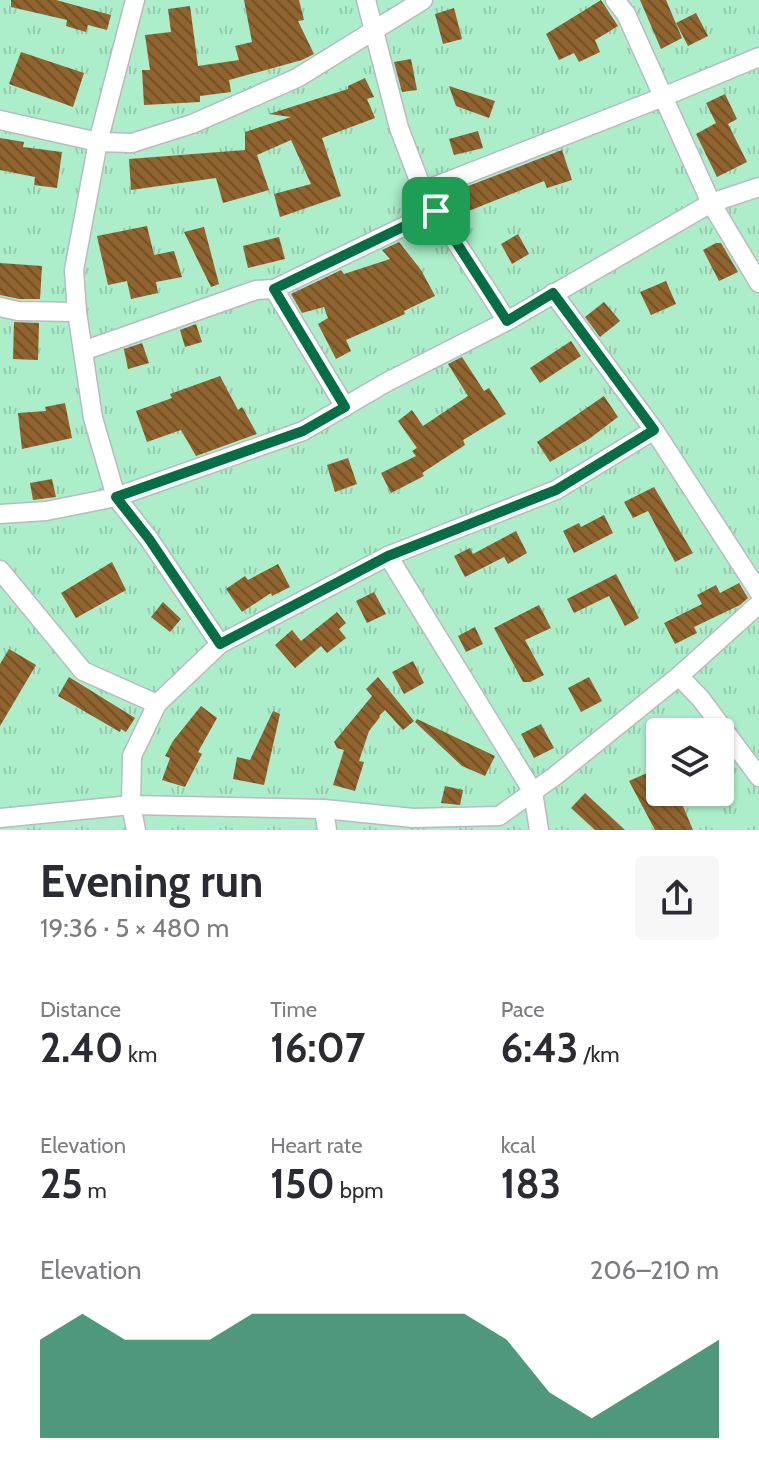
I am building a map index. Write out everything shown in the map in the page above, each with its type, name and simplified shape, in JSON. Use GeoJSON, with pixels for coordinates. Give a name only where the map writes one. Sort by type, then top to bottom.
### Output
{"type":"FeatureCollection","features":[{"type":"Feature","properties":{"kind":"street"},"geometry":{"type":"LineString","coordinates":[[135,0],[98,142],[74,270],[77,312],[93,418],[116,497],[149,539],[220,644]]}},
{"type":"Feature","properties":{"kind":"street"},"geometry":{"type":"LineString","coordinates":[[366,0],[399,128],[423,191],[507,321]]}},
{"type":"Feature","properties":{"kind":"street"},"geometry":{"type":"LineString","coordinates":[[0,120],[98,142],[132,143],[192,124],[297,78],[423,0]]}},
{"type":"Feature","properties":{"kind":"street"},"geometry":{"type":"LineString","coordinates":[[615,0],[626,14],[711,203],[759,283]]}},
{"type":"Feature","properties":{"kind":"street"},"geometry":{"type":"LineString","coordinates":[[423,191],[759,57]]}},
{"type":"Feature","properties":{"kind":"street"},"geometry":{"type":"LineString","coordinates":[[0,514],[46,511],[116,497],[303,431],[387,382],[507,321],[711,203],[759,187]]}},
{"type":"Feature","properties":{"kind":"street"},"geometry":{"type":"LineString","coordinates":[[83,351],[256,290],[274,289],[436,211]]}},
{"type":"Feature","properties":{"kind":"street"},"geometry":{"type":"LineString","coordinates":[[274,289],[345,407]]}},
{"type":"Feature","properties":{"kind":"street"},"geometry":{"type":"LineString","coordinates":[[553,293],[654,430],[759,592]]}},
{"type":"Feature","properties":{"kind":"street"},"geometry":{"type":"LineString","coordinates":[[0,307],[18,311],[77,312]]}},
{"type":"Feature","properties":{"kind":"street"},"geometry":{"type":"LineString","coordinates":[[136,830],[131,805],[132,756],[157,704],[220,644],[388,556],[556,490],[654,430]]}},
{"type":"Feature","properties":{"kind":"street"},"geometry":{"type":"LineString","coordinates":[[388,556],[533,792],[539,830]]}},
{"type":"Feature","properties":{"kind":"street"},"geometry":{"type":"LineString","coordinates":[[0,570],[83,671],[157,704]]}},
{"type":"Feature","properties":{"kind":"street"},"geometry":{"type":"LineString","coordinates":[[0,818],[131,805],[324,809],[413,818],[499,816],[679,676],[759,604]]}},
{"type":"Feature","properties":{"kind":"street"},"geometry":{"type":"LineString","coordinates":[[679,676],[701,699],[759,777]]}},
{"type":"Feature","properties":{"kind":"street"},"geometry":{"type":"LineString","coordinates":[[324,809],[327,830]]}},
{"type":"Feature","properties":{"kind":"green space"},"geometry":{"type":"Polygon","coordinates":[[[0,0],[759,0],[759,830],[0,830],[0,0]]]}},
{"type":"Feature","properties":{"kind":"building"},"geometry":{"type":"Polygon","coordinates":[[[11,0],[56,0],[111,15],[107,30],[88,25],[86,32],[66,26],[67,20],[11,7],[11,0]]]}},
{"type":"Feature","properties":{"kind":"building"},"geometry":{"type":"Polygon","coordinates":[[[244,0],[299,0],[304,20],[298,21],[314,54],[229,80],[231,92],[200,96],[200,102],[144,105],[142,70],[150,70],[145,35],[171,32],[168,9],[190,6],[198,66],[239,60],[235,46],[252,42],[244,0]]]}},
{"type":"Feature","properties":{"kind":"building"},"geometry":{"type":"Polygon","coordinates":[[[601,0],[618,26],[595,40],[600,52],[579,62],[574,53],[559,60],[546,34],[601,0]]]}},
{"type":"Feature","properties":{"kind":"building"},"geometry":{"type":"Polygon","coordinates":[[[640,0],[666,0],[682,38],[661,49],[640,0]]]}},
{"type":"Feature","properties":{"kind":"building"},"geometry":{"type":"Polygon","coordinates":[[[454,8],[462,39],[443,44],[435,14],[454,8]]]}},
{"type":"Feature","properties":{"kind":"building"},"geometry":{"type":"Polygon","coordinates":[[[696,13],[708,36],[688,46],[676,23],[696,13]]]}},
{"type":"Feature","properties":{"kind":"building"},"geometry":{"type":"Polygon","coordinates":[[[21,52],[84,73],[73,107],[9,84],[21,52]]]}},
{"type":"Feature","properties":{"kind":"building"},"geometry":{"type":"Polygon","coordinates":[[[411,59],[417,90],[402,92],[394,62],[411,59]]]}},
{"type":"Feature","properties":{"kind":"building"},"geometry":{"type":"Polygon","coordinates":[[[365,78],[374,97],[367,99],[375,118],[322,138],[341,196],[280,217],[274,194],[311,184],[291,140],[257,155],[269,190],[223,203],[216,178],[131,190],[129,159],[245,150],[245,132],[291,117],[269,114],[348,89],[348,86],[365,78]]]}},
{"type":"Feature","properties":{"kind":"building"},"geometry":{"type":"Polygon","coordinates":[[[449,86],[495,101],[489,118],[456,106],[449,86]]]}},
{"type":"Feature","properties":{"kind":"building"},"geometry":{"type":"Polygon","coordinates":[[[725,94],[737,119],[728,124],[747,162],[717,177],[696,134],[716,123],[706,103],[725,94]]]}},
{"type":"Feature","properties":{"kind":"building"},"geometry":{"type":"Polygon","coordinates":[[[478,131],[483,148],[454,155],[449,139],[478,131]]]}},
{"type":"Feature","properties":{"kind":"building"},"geometry":{"type":"Polygon","coordinates":[[[0,138],[24,142],[23,147],[62,152],[57,188],[34,185],[35,177],[0,170],[0,138]]]}},
{"type":"Feature","properties":{"kind":"building"},"geometry":{"type":"Polygon","coordinates":[[[562,150],[572,180],[547,188],[544,181],[466,212],[467,215],[456,220],[444,202],[442,196],[562,150]]]}},
{"type":"Feature","properties":{"kind":"building"},"geometry":{"type":"Polygon","coordinates":[[[147,226],[154,255],[174,251],[182,277],[156,282],[158,293],[131,299],[127,281],[108,285],[97,236],[147,226]]]}},
{"type":"Feature","properties":{"kind":"building"},"geometry":{"type":"Polygon","coordinates":[[[204,227],[219,284],[211,287],[184,232],[204,227]]]}},
{"type":"Feature","properties":{"kind":"building"},"geometry":{"type":"Polygon","coordinates":[[[518,234],[529,254],[512,264],[501,244],[518,234]]]}},
{"type":"Feature","properties":{"kind":"building"},"geometry":{"type":"Polygon","coordinates":[[[279,237],[285,259],[248,268],[243,246],[279,237]]]}},
{"type":"Feature","properties":{"kind":"building"},"geometry":{"type":"Polygon","coordinates":[[[399,242],[421,270],[435,296],[404,311],[405,314],[346,340],[351,351],[336,359],[318,324],[328,318],[324,307],[302,313],[291,294],[341,270],[344,274],[390,259],[382,250],[399,242]]]}},
{"type":"Feature","properties":{"kind":"building"},"geometry":{"type":"Polygon","coordinates":[[[721,243],[738,272],[719,281],[703,250],[721,243]]]}},
{"type":"Feature","properties":{"kind":"building"},"geometry":{"type":"Polygon","coordinates":[[[0,263],[42,266],[40,299],[0,295],[0,263]]]}},
{"type":"Feature","properties":{"kind":"building"},"geometry":{"type":"Polygon","coordinates":[[[666,281],[676,304],[651,315],[640,292],[666,281]]]}},
{"type":"Feature","properties":{"kind":"building"},"geometry":{"type":"Polygon","coordinates":[[[604,302],[620,321],[600,337],[585,317],[604,302]]]}},
{"type":"Feature","properties":{"kind":"building"},"geometry":{"type":"Polygon","coordinates":[[[14,322],[39,323],[38,360],[13,359],[14,322]]]}},
{"type":"Feature","properties":{"kind":"building"},"geometry":{"type":"Polygon","coordinates":[[[196,324],[202,342],[185,347],[180,330],[196,324]]]}},
{"type":"Feature","properties":{"kind":"building"},"geometry":{"type":"Polygon","coordinates":[[[571,341],[581,356],[540,383],[530,368],[571,341]]]}},
{"type":"Feature","properties":{"kind":"building"},"geometry":{"type":"Polygon","coordinates":[[[142,343],[149,363],[128,369],[124,349],[142,343]]]}},
{"type":"Feature","properties":{"kind":"building"},"geometry":{"type":"Polygon","coordinates":[[[462,357],[484,391],[489,388],[506,414],[463,440],[465,445],[422,473],[424,476],[391,493],[381,473],[416,456],[412,451],[417,448],[398,421],[412,410],[423,426],[468,396],[448,364],[462,357]]]}},
{"type":"Feature","properties":{"kind":"building"},"geometry":{"type":"Polygon","coordinates":[[[220,376],[238,410],[242,407],[257,434],[196,456],[181,430],[147,442],[136,411],[172,398],[170,394],[220,376]]]}},
{"type":"Feature","properties":{"kind":"building"},"geometry":{"type":"Polygon","coordinates":[[[604,396],[618,417],[550,462],[537,442],[604,396]]]}},
{"type":"Feature","properties":{"kind":"building"},"geometry":{"type":"Polygon","coordinates":[[[65,403],[72,438],[22,449],[18,413],[46,411],[45,407],[65,403]]]}},
{"type":"Feature","properties":{"kind":"building"},"geometry":{"type":"Polygon","coordinates":[[[348,458],[357,484],[335,492],[327,465],[348,458]]]}},
{"type":"Feature","properties":{"kind":"building"},"geometry":{"type":"Polygon","coordinates":[[[52,479],[56,497],[33,500],[30,483],[52,479]]]}},
{"type":"Feature","properties":{"kind":"building"},"geometry":{"type":"Polygon","coordinates":[[[654,487],[693,553],[675,562],[648,511],[633,518],[624,502],[654,487]]]}},
{"type":"Feature","properties":{"kind":"building"},"geometry":{"type":"Polygon","coordinates":[[[604,515],[613,533],[574,553],[563,531],[579,523],[581,527],[604,515]]]}},
{"type":"Feature","properties":{"kind":"building"},"geometry":{"type":"Polygon","coordinates":[[[516,531],[527,553],[508,564],[504,557],[465,577],[454,556],[470,548],[473,554],[516,531]]]}},
{"type":"Feature","properties":{"kind":"building"},"geometry":{"type":"Polygon","coordinates":[[[112,562],[126,590],[76,618],[61,593],[112,562]]]}},
{"type":"Feature","properties":{"kind":"building"},"geometry":{"type":"Polygon","coordinates":[[[278,564],[290,587],[272,596],[271,593],[242,612],[226,589],[245,576],[248,580],[278,564]]]}},
{"type":"Feature","properties":{"kind":"building"},"geometry":{"type":"Polygon","coordinates":[[[616,574],[639,618],[625,626],[609,596],[574,613],[567,599],[616,574]]]}},
{"type":"Feature","properties":{"kind":"building"},"geometry":{"type":"Polygon","coordinates":[[[739,583],[748,598],[694,627],[697,633],[675,644],[664,623],[702,604],[697,595],[716,585],[720,593],[739,583]]]}},
{"type":"Feature","properties":{"kind":"building"},"geometry":{"type":"Polygon","coordinates":[[[374,592],[386,614],[367,623],[356,601],[374,592]]]}},
{"type":"Feature","properties":{"kind":"building"},"geometry":{"type":"Polygon","coordinates":[[[163,602],[181,619],[170,632],[151,617],[163,602]]]}},
{"type":"Feature","properties":{"kind":"building"},"geometry":{"type":"Polygon","coordinates":[[[539,605],[551,628],[525,640],[544,675],[523,682],[494,628],[539,605]]]}},
{"type":"Feature","properties":{"kind":"building"},"geometry":{"type":"Polygon","coordinates":[[[337,612],[346,623],[339,629],[346,638],[327,653],[321,646],[295,668],[275,645],[292,630],[301,641],[337,612]]]}},
{"type":"Feature","properties":{"kind":"building"},"geometry":{"type":"Polygon","coordinates":[[[475,627],[483,644],[466,652],[458,636],[475,627]]]}},
{"type":"Feature","properties":{"kind":"building"},"geometry":{"type":"Polygon","coordinates":[[[9,649],[36,665],[0,726],[0,664],[9,649]]]}},
{"type":"Feature","properties":{"kind":"building"},"geometry":{"type":"Polygon","coordinates":[[[413,661],[424,683],[404,694],[392,672],[413,661]]]}},
{"type":"Feature","properties":{"kind":"building"},"geometry":{"type":"Polygon","coordinates":[[[69,677],[135,718],[126,732],[121,729],[120,732],[58,696],[69,677]]]}},
{"type":"Feature","properties":{"kind":"building"},"geometry":{"type":"Polygon","coordinates":[[[378,677],[414,721],[403,730],[385,710],[369,731],[359,761],[364,762],[355,791],[333,785],[344,750],[337,748],[334,742],[372,696],[366,689],[378,677]]]}},
{"type":"Feature","properties":{"kind":"building"},"geometry":{"type":"Polygon","coordinates":[[[589,677],[602,701],[581,712],[568,688],[589,677]]]}},
{"type":"Feature","properties":{"kind":"building"},"geometry":{"type":"Polygon","coordinates":[[[201,706],[217,718],[198,752],[202,754],[185,787],[162,780],[170,758],[165,756],[201,706]]]}},
{"type":"Feature","properties":{"kind":"building"},"geometry":{"type":"Polygon","coordinates":[[[273,711],[280,714],[264,785],[233,779],[237,757],[250,760],[273,711]]]}},
{"type":"Feature","properties":{"kind":"building"},"geometry":{"type":"Polygon","coordinates":[[[417,719],[495,756],[485,776],[462,766],[415,722],[417,719]]]}},
{"type":"Feature","properties":{"kind":"building"},"geometry":{"type":"Polygon","coordinates":[[[541,724],[554,748],[534,758],[521,734],[541,724]]]}},
{"type":"Feature","properties":{"kind":"building"},"geometry":{"type":"Polygon","coordinates":[[[646,773],[646,806],[683,806],[693,830],[655,830],[629,781],[646,773]]]}},
{"type":"Feature","properties":{"kind":"building"},"geometry":{"type":"Polygon","coordinates":[[[445,786],[463,790],[460,805],[441,803],[445,786]]]}},
{"type":"Feature","properties":{"kind":"building"},"geometry":{"type":"Polygon","coordinates":[[[585,793],[625,830],[595,830],[571,808],[585,793]]]}},
{"type":"Feature","properties":{"kind":"route"},"geometry":{"type":"LineString","coordinates":[[436,211],[507,321],[553,293],[654,430],[556,490],[388,556],[220,644],[149,539],[116,497],[303,431],[345,407],[274,289],[436,211]]}}]}
